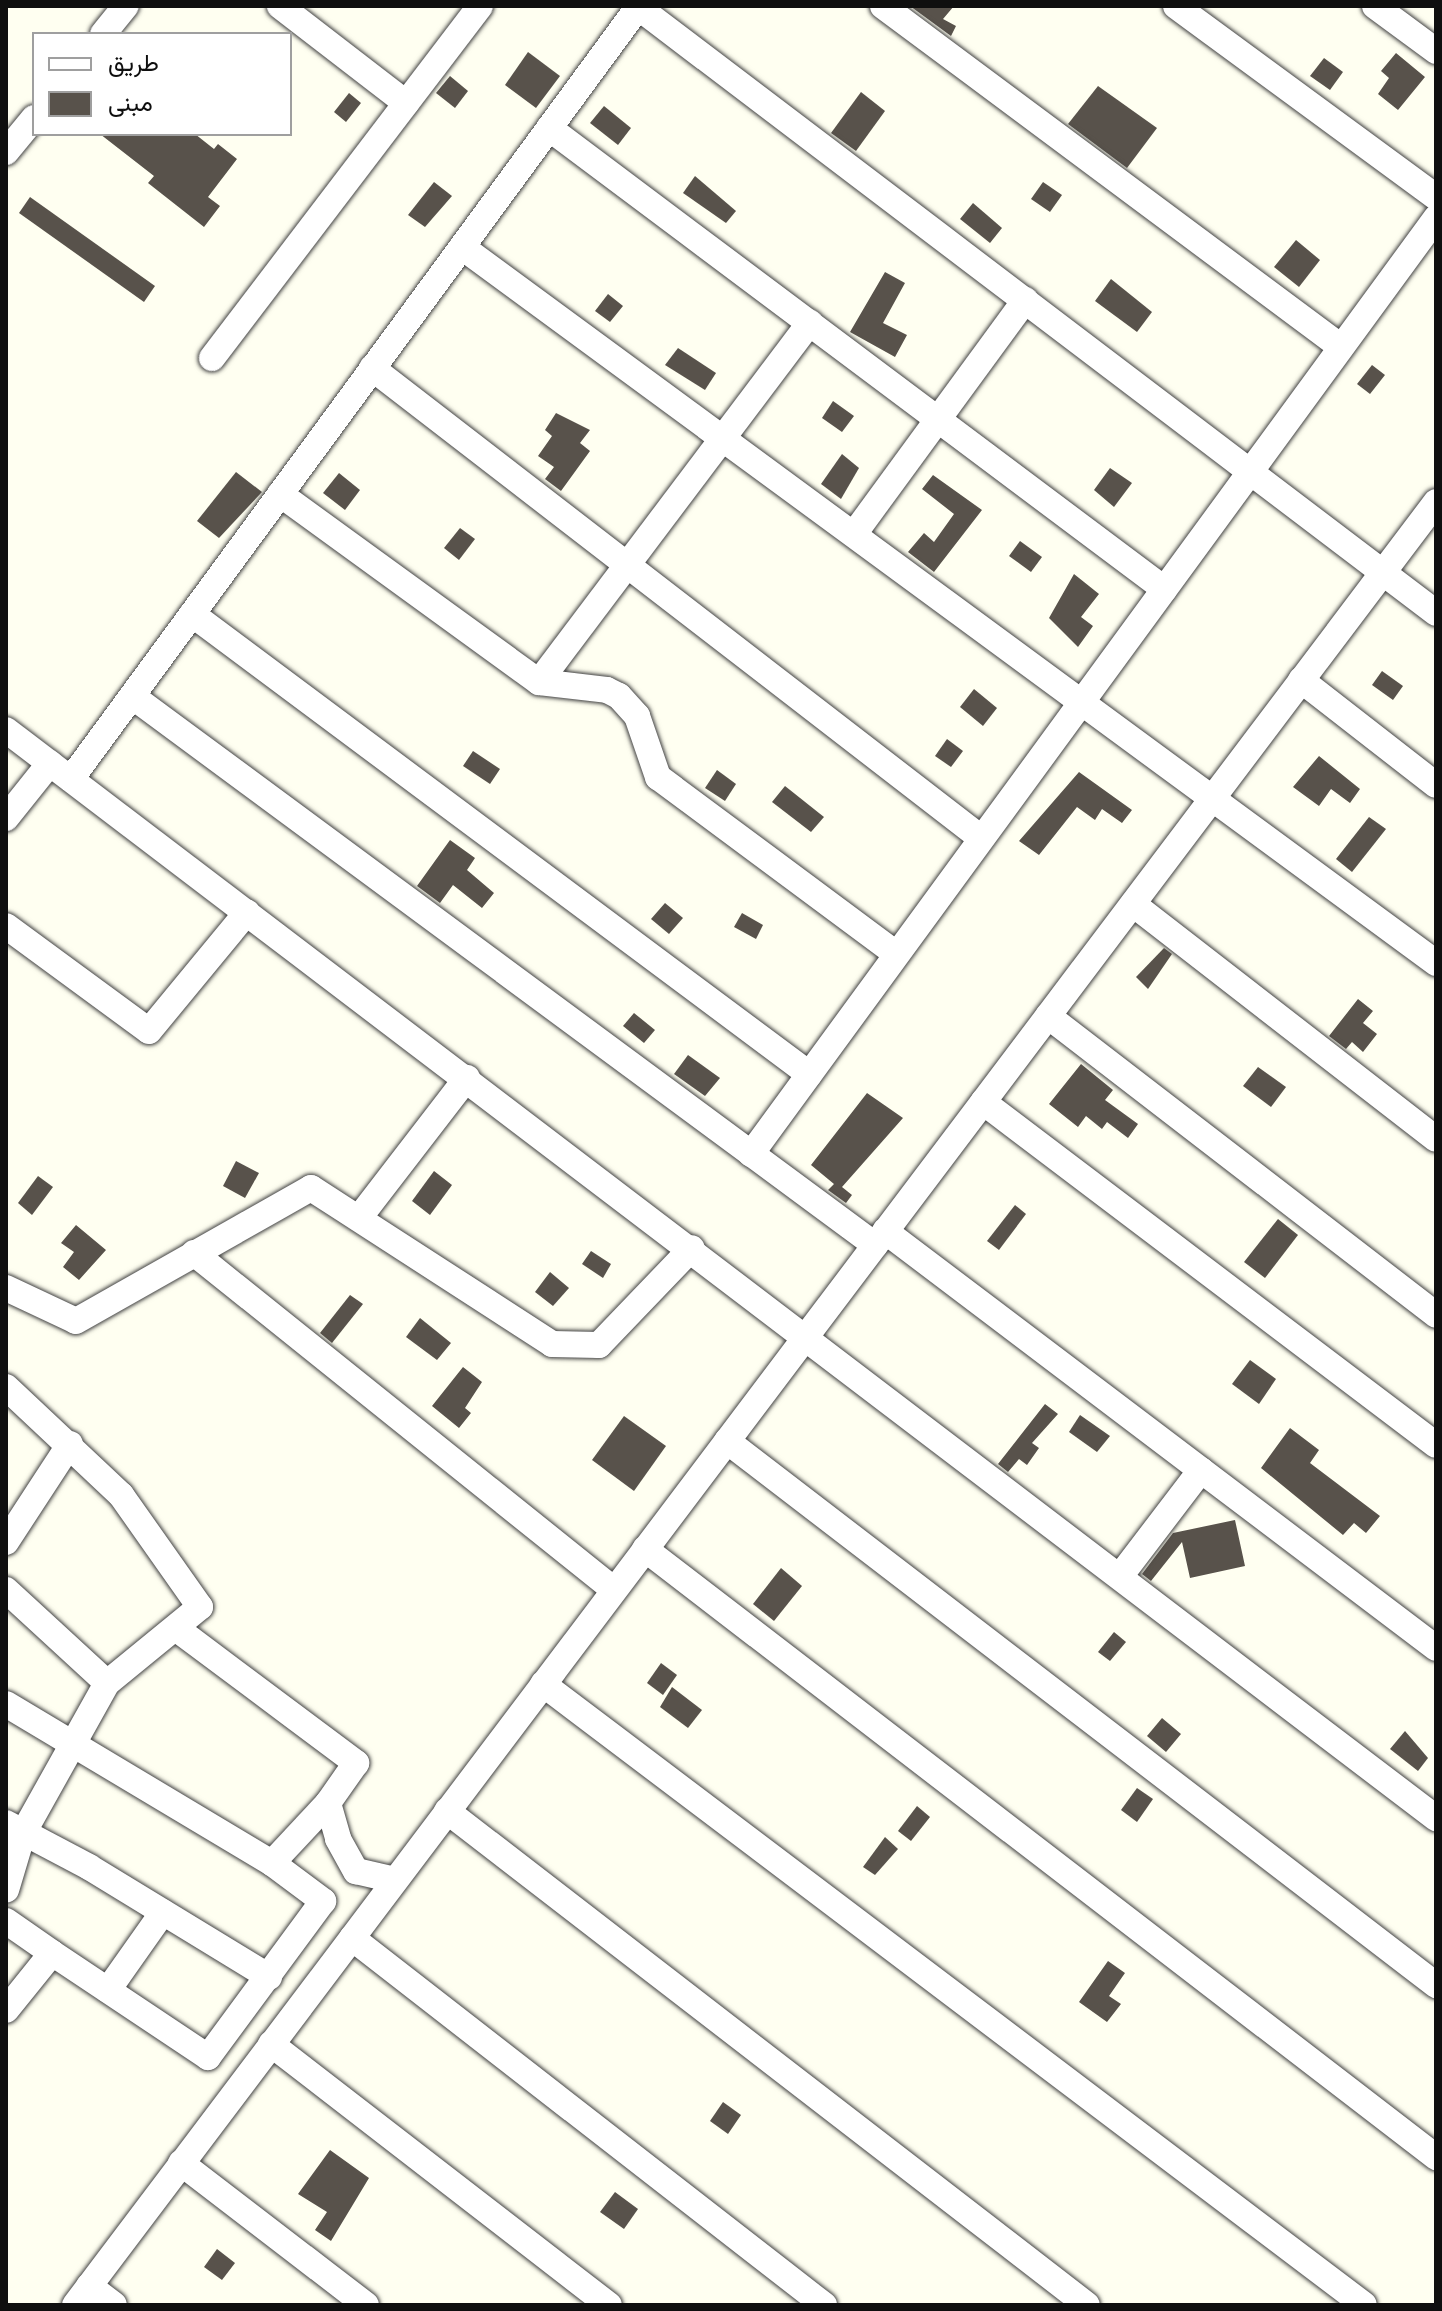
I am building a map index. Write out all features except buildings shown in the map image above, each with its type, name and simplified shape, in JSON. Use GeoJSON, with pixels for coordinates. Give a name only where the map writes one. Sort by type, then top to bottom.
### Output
{"type":"FeatureCollection","features":[{"type":"Feature","properties":{"kind":"street"},"geometry":{"type":"LineString","coordinates":[[105,32],[126,6]]}},
{"type":"Feature","properties":{"kind":"street"},"geometry":{"type":"LineString","coordinates":[[280,6],[406,103]]}},
{"type":"Feature","properties":{"kind":"street"},"geometry":{"type":"LineString","coordinates":[[212,358],[480,6]]}},
{"type":"Feature","properties":{"kind":"street"},"geometry":{"type":"LineString","coordinates":[[71,779],[638,6],[1436,613]]}},
{"type":"Feature","properties":{"kind":"street"},"geometry":{"type":"LineString","coordinates":[[883,6],[1341,347]]}},
{"type":"Feature","properties":{"kind":"street"},"geometry":{"type":"LineString","coordinates":[[1176,6],[1436,197]]}},
{"type":"Feature","properties":{"kind":"street"},"geometry":{"type":"LineString","coordinates":[[1375,6],[1436,51]]}},
{"type":"Feature","properties":{"kind":"street"},"geometry":{"type":"LineString","coordinates":[[6,152],[32,120]]}},
{"type":"Feature","properties":{"kind":"street"},"geometry":{"type":"LineString","coordinates":[[549,128],[1164,589]]}},
{"type":"Feature","properties":{"kind":"street"},"geometry":{"type":"LineString","coordinates":[[751,1154],[1436,218]]}},
{"type":"Feature","properties":{"kind":"street"},"geometry":{"type":"LineString","coordinates":[[462,247],[1436,963]]}},
{"type":"Feature","properties":{"kind":"street"},"geometry":{"type":"LineString","coordinates":[[854,534],[1025,300]]}},
{"type":"Feature","properties":{"kind":"street"},"geometry":{"type":"LineString","coordinates":[[539,682],[810,323]]}},
{"type":"Feature","properties":{"kind":"street"},"geometry":{"type":"LineString","coordinates":[[372,368],[981,838]]}},
{"type":"Feature","properties":{"kind":"street"},"geometry":{"type":"LineString","coordinates":[[280,494],[539,682],[607,690],[629,705],[658,777],[896,954]]}},
{"type":"Feature","properties":{"kind":"street"},"geometry":{"type":"LineString","coordinates":[[114,2305],[82,2296],[1436,502]]}},
{"type":"Feature","properties":{"kind":"street"},"geometry":{"type":"LineString","coordinates":[[192,614],[809,1074]]}},
{"type":"Feature","properties":{"kind":"street"},"geometry":{"type":"LineString","coordinates":[[1301,680],[1436,785]]}},
{"type":"Feature","properties":{"kind":"street"},"geometry":{"type":"LineString","coordinates":[[132,696],[751,1154],[880,1238],[1201,1470],[1436,1648]]}},
{"type":"Feature","properties":{"kind":"street"},"geometry":{"type":"LineString","coordinates":[[6,730],[807,1335],[1436,1818]]}},
{"type":"Feature","properties":{"kind":"street"},"geometry":{"type":"LineString","coordinates":[[6,818],[50,763]]}},
{"type":"Feature","properties":{"kind":"street"},"geometry":{"type":"LineString","coordinates":[[1133,904],[1436,1139]]}},
{"type":"Feature","properties":{"kind":"street"},"geometry":{"type":"LineString","coordinates":[[6,926],[149,1031],[247,912]]}},
{"type":"Feature","properties":{"kind":"street"},"geometry":{"type":"LineString","coordinates":[[1048,1016],[1436,1315]]}},
{"type":"Feature","properties":{"kind":"street"},"geometry":{"type":"LineString","coordinates":[[359,1218],[467,1078]]}},
{"type":"Feature","properties":{"kind":"street"},"geometry":{"type":"LineString","coordinates":[[983,1102],[1436,1445]]}},
{"type":"Feature","properties":{"kind":"street"},"geometry":{"type":"LineString","coordinates":[[6,1288],[76,1321],[311,1188],[552,1344],[599,1345],[692,1248]]}},
{"type":"Feature","properties":{"kind":"street"},"geometry":{"type":"LineString","coordinates":[[194,1253],[614,1590]]}},
{"type":"Feature","properties":{"kind":"street"},"geometry":{"type":"LineString","coordinates":[[6,1387],[70,1444],[133,1509],[200,1607],[177,1629],[107,1683],[74,1743],[14,1828],[6,1890]]}},
{"type":"Feature","properties":{"kind":"street"},"geometry":{"type":"LineString","coordinates":[[727,1441],[1436,1985]]}},
{"type":"Feature","properties":{"kind":"street"},"geometry":{"type":"LineString","coordinates":[[6,1542],[70,1444]]}},
{"type":"Feature","properties":{"kind":"street"},"geometry":{"type":"LineString","coordinates":[[1121,1575],[1201,1470]]}},
{"type":"Feature","properties":{"kind":"street"},"geometry":{"type":"LineString","coordinates":[[645,1549],[1436,2157]]}},
{"type":"Feature","properties":{"kind":"street"},"geometry":{"type":"LineString","coordinates":[[6,1590],[107,1683]]}},
{"type":"Feature","properties":{"kind":"street"},"geometry":{"type":"LineString","coordinates":[[177,1629],[356,1763],[328,1803],[272,1863]]}},
{"type":"Feature","properties":{"kind":"street"},"geometry":{"type":"LineString","coordinates":[[543,1684],[1364,2305]]}},
{"type":"Feature","properties":{"kind":"street"},"geometry":{"type":"LineString","coordinates":[[6,1704],[272,1863],[323,1901],[208,2057],[6,1921]]}},
{"type":"Feature","properties":{"kind":"street"},"geometry":{"type":"LineString","coordinates":[[328,1803],[338,1839],[356,1871],[395,1880]]}},
{"type":"Feature","properties":{"kind":"street"},"geometry":{"type":"LineString","coordinates":[[447,1811],[1087,2305]]}},
{"type":"Feature","properties":{"kind":"street"},"geometry":{"type":"LineString","coordinates":[[14,1828],[163,1912],[269,1977]]}},
{"type":"Feature","properties":{"kind":"street"},"geometry":{"type":"LineString","coordinates":[[108,1990],[163,1912]]}},
{"type":"Feature","properties":{"kind":"street"},"geometry":{"type":"LineString","coordinates":[[352,1938],[824,2305]]}},
{"type":"Feature","properties":{"kind":"street"},"geometry":{"type":"LineString","coordinates":[[6,2010],[52,1953]]}},
{"type":"Feature","properties":{"kind":"street"},"geometry":{"type":"LineString","coordinates":[[271,2044],[609,2305]]}},
{"type":"Feature","properties":{"kind":"street"},"geometry":{"type":"LineString","coordinates":[[181,2163],[366,2305]]}}]}
